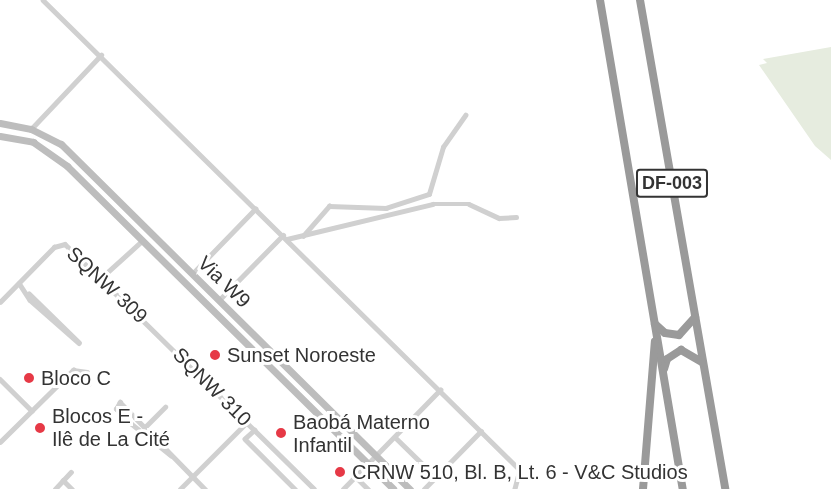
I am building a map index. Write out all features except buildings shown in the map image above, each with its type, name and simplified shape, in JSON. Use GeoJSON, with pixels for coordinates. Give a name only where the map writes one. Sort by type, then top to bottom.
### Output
{"type":"FeatureCollection","features":[{"type":"Feature","properties":{"kind":"highway","name":"DF-003"},"geometry":{"type":"LineString","coordinates":[[600,0],[683,489]]}},
{"type":"Feature","properties":{"kind":"highway","name":"DF-003"},"geometry":{"type":"LineString","coordinates":[[641,1],[725,489]]}},
{"type":"Feature","properties":{"kind":"highway"},"geometry":{"type":"LineString","coordinates":[[643,489],[656,328],[665,333],[679,335],[695,316]]}},
{"type":"Feature","properties":{"kind":"highway"},"geometry":{"type":"LineString","coordinates":[[664,370],[667,359],[681,350],[697,355],[704,365]]}},
{"type":"Feature","properties":{"kind":"street"},"geometry":{"type":"LineString","coordinates":[[43,0],[481,431],[522,478],[516,489]]}},
{"type":"Feature","properties":{"kind":"street"},"geometry":{"type":"LineString","coordinates":[[31,129],[101,55]]}},
{"type":"Feature","properties":{"kind":"street"},"geometry":{"type":"LineString","coordinates":[[303,236],[328,206],[386,208],[429,194],[443,147],[465,115]]}},
{"type":"Feature","properties":{"kind":"street","name":"Via W9"},"geometry":{"type":"LineString","coordinates":[[0,123],[31,129],[61,144],[410,489]]}},
{"type":"Feature","properties":{"kind":"street","name":"Via W9"},"geometry":{"type":"LineString","coordinates":[[0,136],[49,150],[393,489]]}},
{"type":"Feature","properties":{"kind":"street"},"geometry":{"type":"LineString","coordinates":[[219,300],[285,237],[303,236],[433,204],[469,204],[499,218],[516,217]]}},
{"type":"Feature","properties":{"kind":"street"},"geometry":{"type":"LineString","coordinates":[[192,274],[255,209]]}},
{"type":"Feature","properties":{"kind":"street"},"geometry":{"type":"LineString","coordinates":[[101,278],[149,232]]}},
{"type":"Feature","properties":{"kind":"street","name":"SQNW 309"},"geometry":{"type":"LineString","coordinates":[[0,302],[60,243],[162,336]]}},
{"type":"Feature","properties":{"kind":"street"},"geometry":{"type":"LineString","coordinates":[[19,283],[68,337],[79,343],[42,300],[29,294]]}},
{"type":"Feature","properties":{"kind":"street","name":"SQNW 310"},"geometry":{"type":"LineString","coordinates":[[162,336],[314,489]]}},
{"type":"Feature","properties":{"kind":"street"},"geometry":{"type":"LineString","coordinates":[[0,442],[73,370],[87,372],[89,384]]}},
{"type":"Feature","properties":{"kind":"street"},"geometry":{"type":"LineString","coordinates":[[0,379],[32,411]]}},
{"type":"Feature","properties":{"kind":"street"},"geometry":{"type":"LineString","coordinates":[[343,489],[440,390]]}},
{"type":"Feature","properties":{"kind":"street"},"geometry":{"type":"LineString","coordinates":[[171,456],[122,402],[115,407],[205,489]]}},
{"type":"Feature","properties":{"kind":"street"},"geometry":{"type":"LineString","coordinates":[[146,426],[165,407]]}},
{"type":"Feature","properties":{"kind":"street"},"geometry":{"type":"LineString","coordinates":[[180,489],[247,422]]}},
{"type":"Feature","properties":{"kind":"street"},"geometry":{"type":"LineString","coordinates":[[255,430],[245,439],[295,489]]}},
{"type":"Feature","properties":{"kind":"street"},"geometry":{"type":"LineString","coordinates":[[424,489],[481,431]]}},
{"type":"Feature","properties":{"kind":"street"},"geometry":{"type":"LineString","coordinates":[[395,436],[435,477]]}},
{"type":"Feature","properties":{"kind":"street"},"geometry":{"type":"LineString","coordinates":[[55,489],[71,472]]}},
{"type":"Feature","properties":{"kind":"street"},"geometry":{"type":"LineString","coordinates":[[356,477],[368,489]]}},
{"type":"Feature","properties":{"kind":"street"},"geometry":{"type":"LineString","coordinates":[[63,480],[72,489]]}},
{"type":"Feature","properties":{"kind":"shaded area"},"geometry":{"type":"Polygon","coordinates":[[[831,47],[831,160],[815,146],[759,65],[767,63],[763,59],[831,47]]]}},
{"type":"Feature","properties":{"kind":"place","name":"Sunset Noroeste"},"geometry":{"type":"Point","coordinates":[215,355]}},
{"type":"Feature","properties":{"kind":"place","name":"Bloco C"},"geometry":{"type":"Point","coordinates":[29,378]}},
{"type":"Feature","properties":{"kind":"place","name":"Blocos E - Ilê de La Cité"},"geometry":{"type":"Point","coordinates":[40,428]}},
{"type":"Feature","properties":{"kind":"place","name":"Baobá Materno Infantil"},"geometry":{"type":"Point","coordinates":[281,433]}},
{"type":"Feature","properties":{"kind":"place","name":"CRNW 510, Bl. B, Lt. 6 - V&C Studios"},"geometry":{"type":"Point","coordinates":[340,472]}}]}
